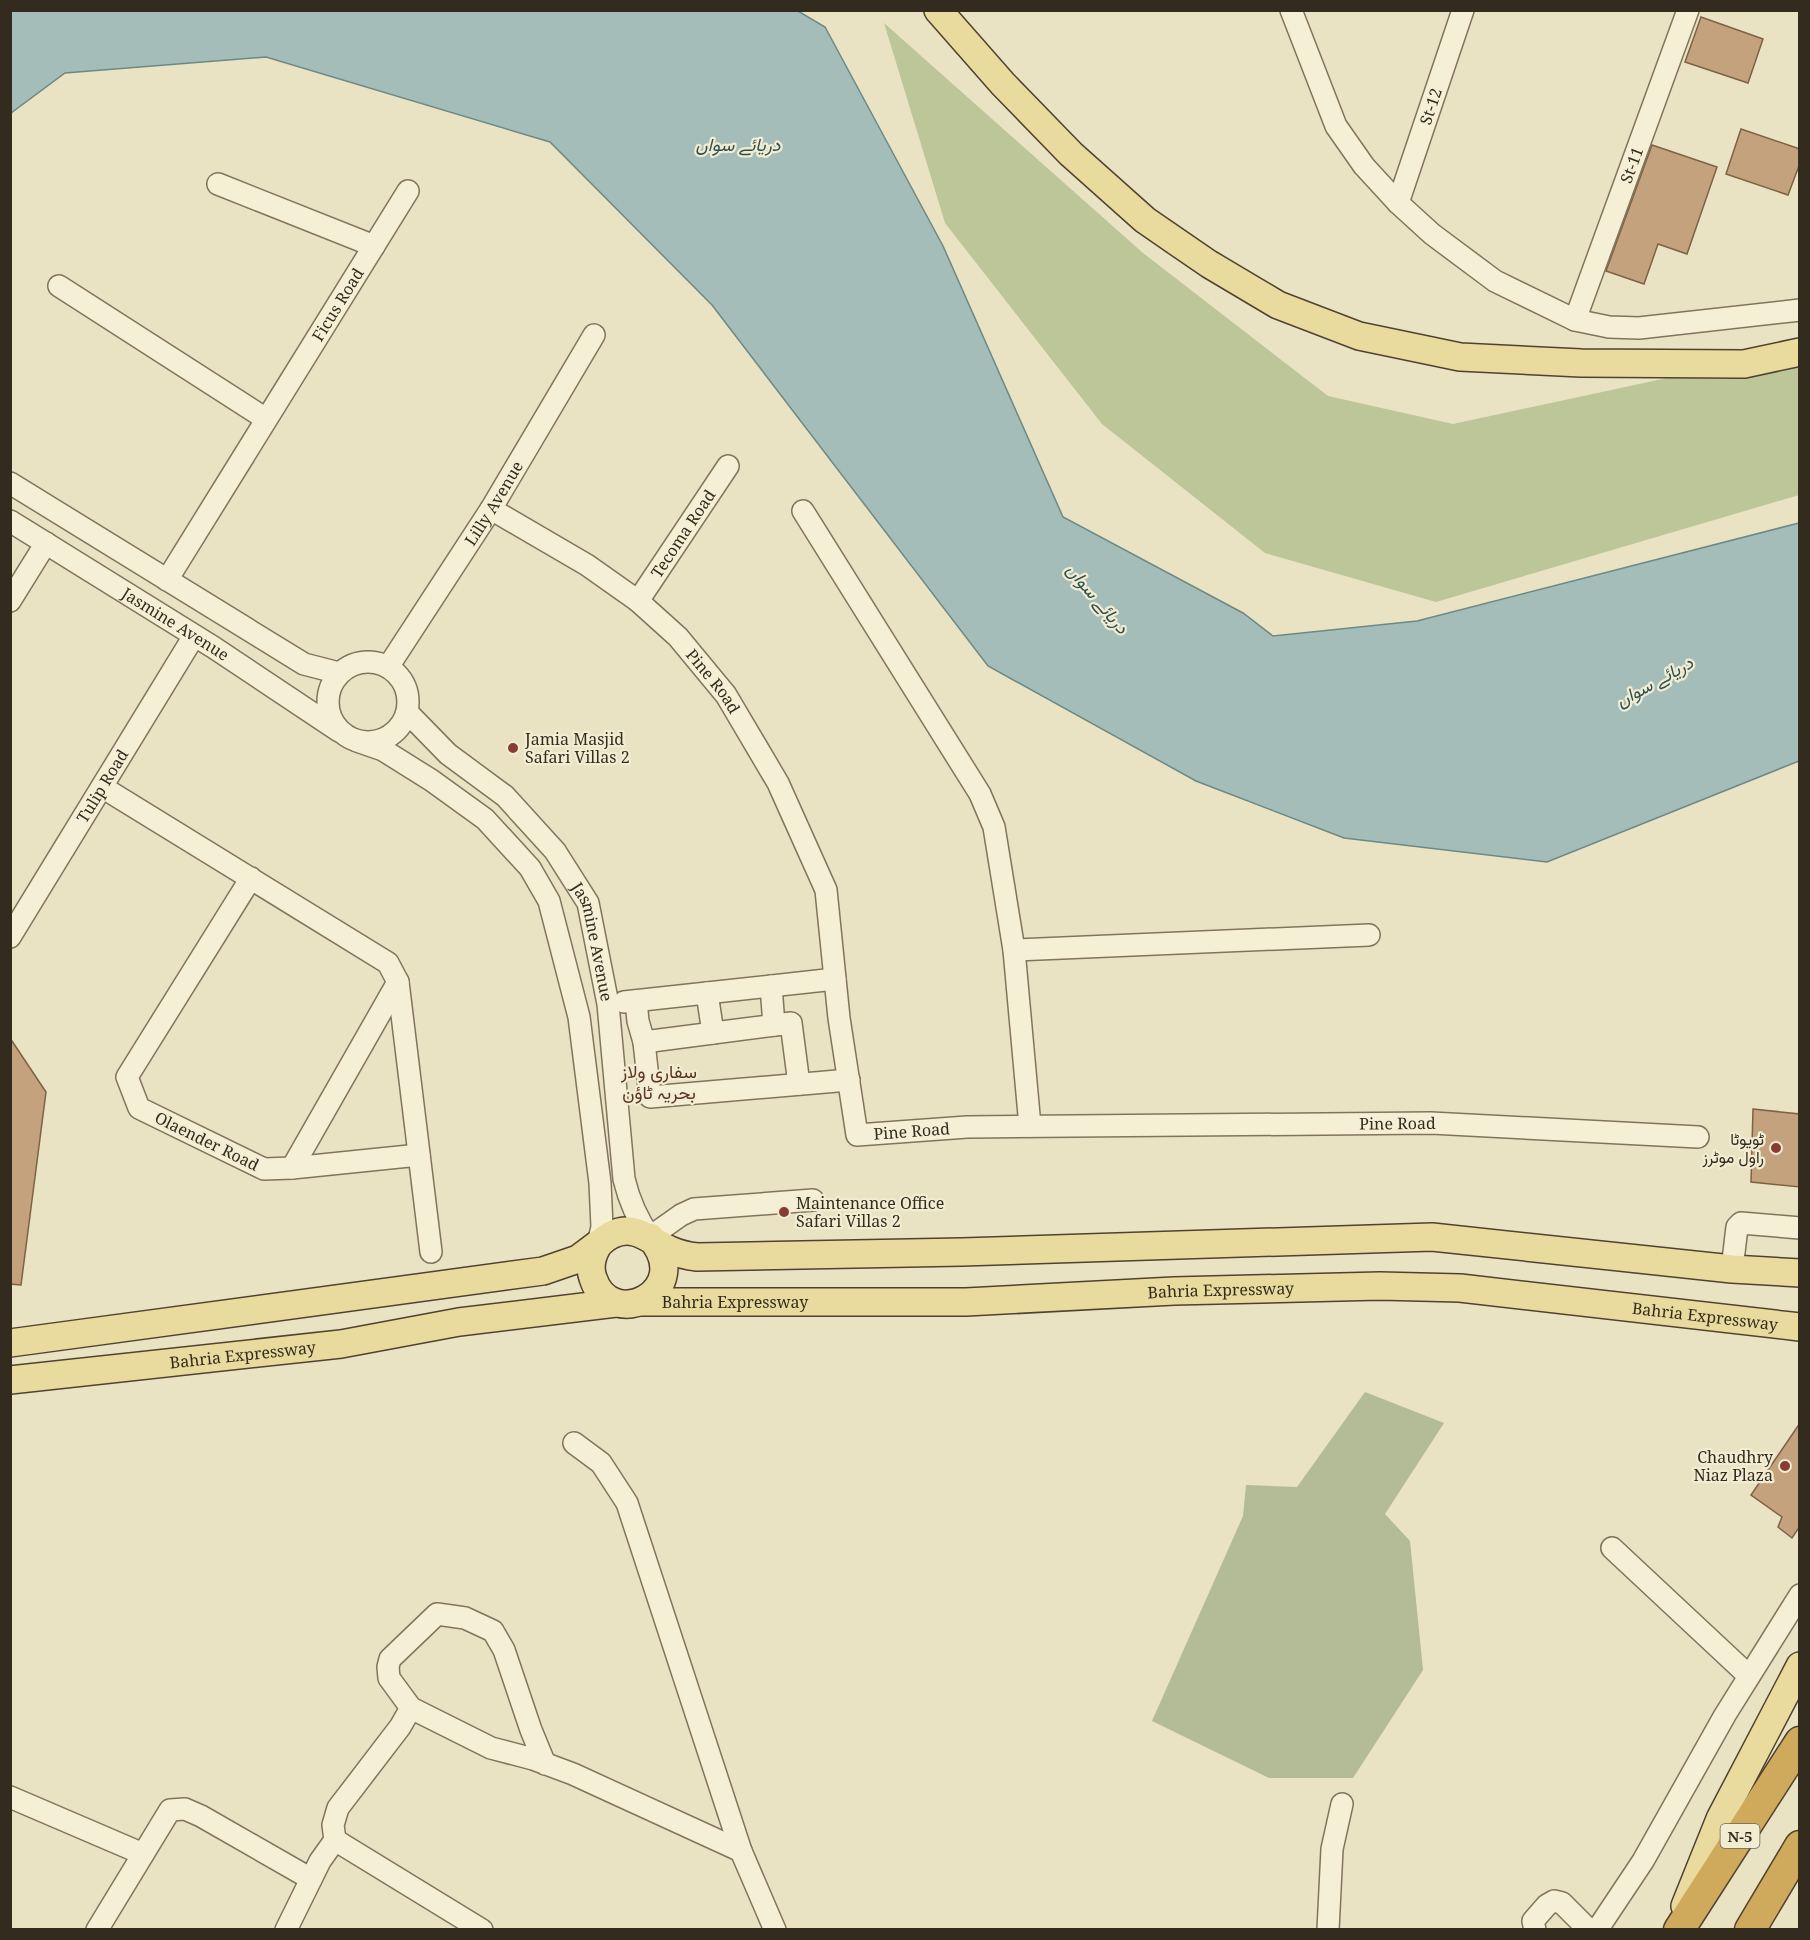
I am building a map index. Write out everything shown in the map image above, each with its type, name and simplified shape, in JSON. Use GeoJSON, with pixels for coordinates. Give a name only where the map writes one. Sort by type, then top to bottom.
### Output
{"type":"FeatureCollection","features":[{"type":"Feature","properties":{"kind":"highway","name":"N-5"},"geometry":{"type":"LineString","coordinates":[[1677,1929],[1800,1742]]}},
{"type":"Feature","properties":{"kind":"highway"},"geometry":{"type":"LineString","coordinates":[[1750,1929],[1800,1846]]}},
{"type":"Feature","properties":{"kind":"main road"},"geometry":{"type":"LineString","coordinates":[[938,10],[1003,84],[1071,154],[1145,220],[1209,264],[1278,305],[1359,336],[1460,357],[1581,363],[1744,364],[1800,352]]}},
{"type":"Feature","properties":{"kind":"main road"},"geometry":{"type":"LineString","coordinates":[[10,1342],[543,1271],[578,1259],[607,1237],[617,1232],[628,1231],[650,1237],[676,1253],[697,1257],[962,1252],[1432,1237],[1732,1269],[1800,1273]]}},
{"type":"Feature","properties":{"kind":"main road"},"geometry":{"type":"LineString","coordinates":[[598,1244],[592,1257],[591,1272],[595,1285],[604,1296],[629,1302],[651,1296],[663,1278],[662,1256],[650,1237]]}},
{"type":"Feature","properties":{"kind":"main road","name":"Bahria Expressway"},"geometry":{"type":"LineString","coordinates":[[10,1380],[341,1344],[459,1322],[629,1302],[966,1302],[1174,1291],[1380,1286],[1460,1288],[1800,1327]]}},
{"type":"Feature","properties":{"kind":"main road"},"geometry":{"type":"LineString","coordinates":[[1677,1929],[1720,1819],[1800,1666]]}},
{"type":"Feature","properties":{"kind":"street"},"geometry":{"type":"LineString","coordinates":[[1291,10],[1336,126],[1364,166],[1432,234],[1495,281],[1575,320],[1609,327],[1639,328],[1800,310]]}},
{"type":"Feature","properties":{"kind":"street","name":"St-12"},"geometry":{"type":"LineString","coordinates":[[1398,202],[1463,10]]}},
{"type":"Feature","properties":{"kind":"street","name":"St-11"},"geometry":{"type":"LineString","coordinates":[[1575,320],[1688,10]]}},
{"type":"Feature","properties":{"kind":"street"},"geometry":{"type":"LineString","coordinates":[[218,184],[374,246]]}},
{"type":"Feature","properties":{"kind":"street","name":"Ficus Road"},"geometry":{"type":"LineString","coordinates":[[167,580],[408,190]]}},
{"type":"Feature","properties":{"kind":"street"},"geometry":{"type":"LineString","coordinates":[[59,286],[266,419]]}},
{"type":"Feature","properties":{"kind":"street","name":"Lilly Avenue"},"geometry":{"type":"LineString","coordinates":[[388,667],[491,509],[594,335]]}},
{"type":"Feature","properties":{"kind":"street","name":"Tecoma Road"},"geometry":{"type":"LineString","coordinates":[[638,601],[728,466]]}},
{"type":"Feature","properties":{"kind":"street","name":"Jasmine Avenue"},"geometry":{"type":"LineString","coordinates":[[10,483],[304,664],[339,673]]}},
{"type":"Feature","properties":{"kind":"street","name":"Pine Road"},"geometry":{"type":"LineString","coordinates":[[491,509],[587,565],[638,601],[678,637],[726,695],[778,783],[826,890],[835,979],[857,1135],[967,1127],[1431,1123],[1698,1137]]}},
{"type":"Feature","properties":{"kind":"street"},"geometry":{"type":"LineString","coordinates":[[803,511],[980,794],[994,827],[1014,950],[1030,1126]]}},
{"type":"Feature","properties":{"kind":"street","name":"Jasmine Avenue"},"geometry":{"type":"LineString","coordinates":[[10,521],[348,736],[383,750],[431,780],[485,819],[530,868],[549,901],[579,1017],[601,1192],[602,1227],[598,1244]]}},
{"type":"Feature","properties":{"kind":"street"},"geometry":{"type":"LineString","coordinates":[[10,601],[46,543]]}},
{"type":"Feature","properties":{"kind":"street","name":"Tulip Road"},"geometry":{"type":"LineString","coordinates":[[10,937],[194,636]]}},
{"type":"Feature","properties":{"kind":"street"},"geometry":{"type":"LineString","coordinates":[[358,662],[379,662],[397,673],[408,691],[407,712],[397,731],[378,741],[348,736],[329,712],[329,691],[339,673],[358,662]]}},
{"type":"Feature","properties":{"kind":"street","name":"Jasmine Avenue"},"geometry":{"type":"LineString","coordinates":[[407,712],[448,754],[506,796],[555,851],[588,903],[608,1004],[624,1179],[631,1205],[650,1237]]}},
{"type":"Feature","properties":{"kind":"street"},"geometry":{"type":"LineString","coordinates":[[102,787],[388,963],[398,982],[431,1252]]}},
{"type":"Feature","properties":{"kind":"street","name":"Olaender Road"},"geometry":{"type":"LineString","coordinates":[[251,878],[127,1077],[139,1108],[264,1169],[291,1168]]}},
{"type":"Feature","properties":{"kind":"street"},"geometry":{"type":"LineString","coordinates":[[1014,950],[1369,935]]}},
{"type":"Feature","properties":{"kind":"street"},"geometry":{"type":"LineString","coordinates":[[608,1004],[835,979]]}},
{"type":"Feature","properties":{"kind":"street"},"geometry":{"type":"LineString","coordinates":[[291,1168],[398,982]]}},
{"type":"Feature","properties":{"kind":"street"},"geometry":{"type":"LineString","coordinates":[[771,986],[774,1025]]}},
{"type":"Feature","properties":{"kind":"street"},"geometry":{"type":"LineString","coordinates":[[706,993],[713,1033]]}},
{"type":"Feature","properties":{"kind":"street"},"geometry":{"type":"LineString","coordinates":[[636,1000],[638,1022],[644,1042],[650,1097],[849,1080]]}},
{"type":"Feature","properties":{"kind":"street"},"geometry":{"type":"LineString","coordinates":[[644,1042],[791,1023],[799,1084]]}},
{"type":"Feature","properties":{"kind":"street"},"geometry":{"type":"LineString","coordinates":[[291,1168],[419,1155]]}},
{"type":"Feature","properties":{"kind":"street"},"geometry":{"type":"LineString","coordinates":[[650,1237],[681,1215],[694,1209],[813,1200]]}},
{"type":"Feature","properties":{"kind":"street"},"geometry":{"type":"LineString","coordinates":[[1732,1269],[1737,1227],[1741,1223],[1800,1228]]}},
{"type":"Feature","properties":{"kind":"street"},"geometry":{"type":"LineString","coordinates":[[574,1443],[601,1463],[627,1503],[741,1851],[775,1929]]}},
{"type":"Feature","properties":{"kind":"street"},"geometry":{"type":"LineString","coordinates":[[1612,1548],[1749,1676]]}},
{"type":"Feature","properties":{"kind":"street"},"geometry":{"type":"LineString","coordinates":[[1597,1929],[1643,1861],[1725,1715],[1800,1595]]}},
{"type":"Feature","properties":{"kind":"street"},"geometry":{"type":"LineString","coordinates":[[545,1764],[504,1650],[493,1631],[465,1618],[437,1614],[390,1659],[389,1678],[411,1708],[491,1748],[573,1774],[741,1851]]}},
{"type":"Feature","properties":{"kind":"street"},"geometry":{"type":"LineString","coordinates":[[286,1929],[320,1861],[335,1840],[333,1825],[338,1808],[400,1727],[411,1708]]}},
{"type":"Feature","properties":{"kind":"street"},"geometry":{"type":"LineString","coordinates":[[10,1797],[143,1854]]}},
{"type":"Feature","properties":{"kind":"street"},"geometry":{"type":"LineString","coordinates":[[1328,1929],[1332,1849],[1342,1804]]}},
{"type":"Feature","properties":{"kind":"street"},"geometry":{"type":"LineString","coordinates":[[97,1929],[170,1810],[185,1809],[201,1816],[311,1879]]}},
{"type":"Feature","properties":{"kind":"street"},"geometry":{"type":"LineString","coordinates":[[335,1840],[482,1929]]}},
{"type":"Feature","properties":{"kind":"street"},"geometry":{"type":"LineString","coordinates":[[1535,1929],[1533,1921],[1547,1905],[1554,1901],[1562,1903],[1589,1929]]}},
{"type":"Feature","properties":{"kind":"green space"},"geometry":{"type":"Polygon","coordinates":[[[884,23],[1143,253],[1328,396],[1453,424],[1709,369],[1799,362],[1799,495],[1436,602],[1265,553],[1102,424],[945,223],[884,23]]]}},
{"type":"Feature","properties":{"kind":"green space"},"geometry":{"type":"Polygon","coordinates":[[[1365,1392],[1444,1423],[1385,1514],[1410,1541],[1423,1670],[1353,1778],[1269,1778],[1152,1721],[1243,1516],[1246,1485],[1297,1487],[1365,1392]]]}},
{"type":"Feature","properties":{"kind":"water","name":"دریائے سواں"},"geometry":{"type":"Polygon","coordinates":[[[11,10],[798,11],[825,27],[943,246],[1063,517],[1243,613],[1273,636],[1417,621],[1799,523],[1799,761],[1547,862],[1344,838],[1196,781],[988,666],[712,305],[550,142],[266,57],[65,73],[11,113],[11,10]]]}},
{"type":"Feature","properties":{"kind":"building"},"geometry":{"type":"Polygon","coordinates":[[[1701,17],[1763,39],[1748,83],[1685,62],[1701,17]]]}},
{"type":"Feature","properties":{"kind":"building"},"geometry":{"type":"Polygon","coordinates":[[[1741,129],[1800,149],[1800,163],[1788,195],[1726,174],[1741,129]]]}},
{"type":"Feature","properties":{"kind":"building"},"geometry":{"type":"Polygon","coordinates":[[[1652,145],[1717,167],[1687,254],[1658,244],[1644,284],[1606,271],[1652,145]]]}},
{"type":"Feature","properties":{"kind":"building"},"geometry":{"type":"Polygon","coordinates":[[[10,1038],[46,1092],[21,1285],[10,1284],[10,1038]]]}},
{"type":"Feature","properties":{"kind":"building","name":"ٹویوٹا راول موٹرز"},"geometry":{"type":"Polygon","coordinates":[[[1753,1109],[1800,1114],[1800,1187],[1751,1182],[1753,1109]]]}},
{"type":"Feature","properties":{"kind":"building","name":"Chaudhry Niaz Plaza"},"geometry":{"type":"Polygon","coordinates":[[[1800,1423],[1800,1526],[1792,1538],[1778,1527],[1782,1517],[1751,1495],[1800,1423]]]}},
{"type":"Feature","properties":{"kind":"place","name":"Jamia Masjid Safari Villas 2"},"geometry":{"type":"Point","coordinates":[513,748]}},
{"type":"Feature","properties":{"kind":"place","name":"ٹویوٹا راول موٹرز"},"geometry":{"type":"Point","coordinates":[1776,1148]}},
{"type":"Feature","properties":{"kind":"place","name":"Maintenance Office Safari Villas 2"},"geometry":{"type":"Point","coordinates":[784,1212]}},
{"type":"Feature","properties":{"kind":"place","name":"Chaudhry Niaz Plaza"},"geometry":{"type":"Point","coordinates":[1785,1466]}},
{"type":"Feature","properties":{"kind":"district","name":"سفاری ولاز بحریہ ٹاؤن"},"geometry":{"type":"Point","coordinates":[659,1081]}}]}
